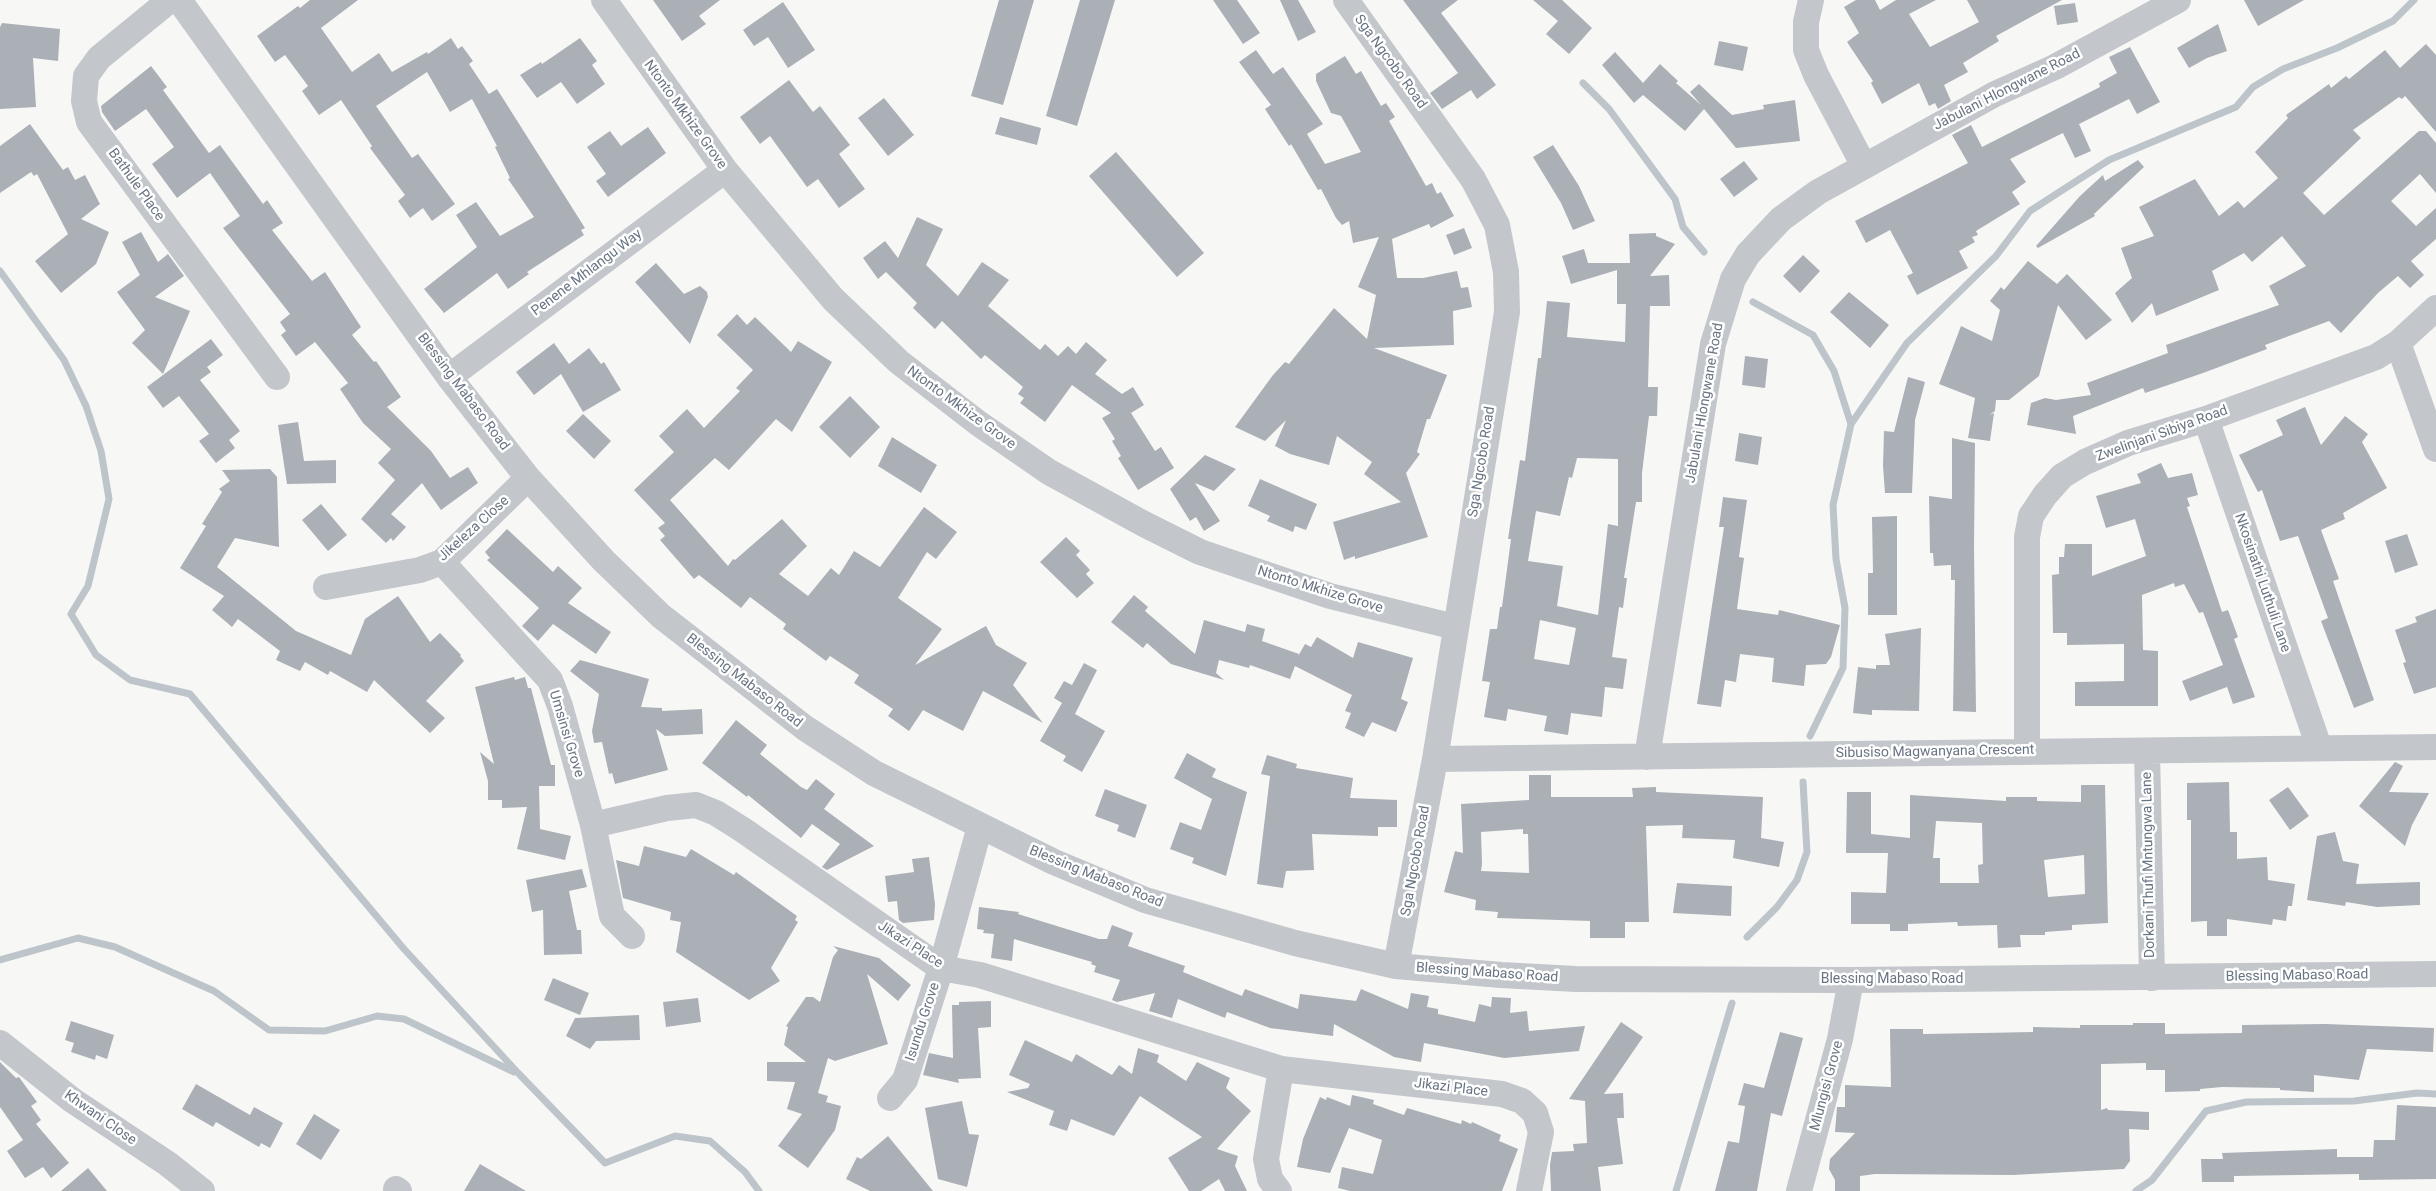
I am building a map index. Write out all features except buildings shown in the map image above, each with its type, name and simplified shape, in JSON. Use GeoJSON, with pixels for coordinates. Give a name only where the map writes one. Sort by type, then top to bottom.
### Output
{"type":"FeatureCollection","features":[{"type":"Feature","properties":{"kind":"street","name":"Bathule Place"},"geometry":{"type":"LineString","coordinates":[[170,0],[99,58],[86,76],[84,101],[90,122],[277,377]]}},
{"type":"Feature","properties":{"kind":"street","name":"Blessing Mabaso Road"},"geometry":{"type":"LineString","coordinates":[[179,0],[449,377],[528,478],[604,561],[661,616],[738,678],[805,728],[874,773],[1054,862],[1145,900],[1294,943],[1396,966],[1501,975],[1576,979],[1851,980],[2436,974]]}},
{"type":"Feature","properties":{"kind":"street","name":"Ntonto Mkhize Grove"},"geometry":{"type":"LineString","coordinates":[[604,0],[725,170],[832,299],[898,362],[978,423],[1050,472],[1144,524],[1200,552],[1330,596],[1455,627]]}},
{"type":"Feature","properties":{"kind":"street","name":"Sga Ngcobo Road"},"geometry":{"type":"LineString","coordinates":[[1346,0],[1473,179],[1497,225],[1506,272],[1507,312],[1435,759],[1396,966]]}},
{"type":"Feature","properties":{"kind":"street"},"geometry":{"type":"LineString","coordinates":[[1811,0],[1806,22],[1806,50],[1816,76],[1864,166]]}},
{"type":"Feature","properties":{"kind":"street","name":"Jabulani Hlongwane Road"},"geometry":{"type":"LineString","coordinates":[[1647,756],[1713,344],[1733,279],[1748,254],[1781,219],[1818,192],[1994,94],[2055,66],[2178,0]]}},
{"type":"Feature","properties":{"kind":"street","name":"Penene Mhlangu Way"},"geometry":{"type":"LineString","coordinates":[[449,377],[725,170]]}},
{"type":"Feature","properties":{"kind":"street","name":"Zwelinjani Sibiya Road"},"geometry":{"type":"LineString","coordinates":[[2027,751],[2026,566],[2031,516],[2045,495],[2062,476],[2085,462],[2128,444],[2206,419],[2376,357],[2398,343],[2436,308]]}},
{"type":"Feature","properties":{"kind":"street"},"geometry":{"type":"LineString","coordinates":[[2398,343],[2436,449]]}},
{"type":"Feature","properties":{"kind":"street","name":"Nkosinathi Luthuli Lane"},"geometry":{"type":"LineString","coordinates":[[2206,419],[2318,748]]}},
{"type":"Feature","properties":{"kind":"street","name":"Jikeleza Close"},"geometry":{"type":"LineString","coordinates":[[326,587],[420,570],[442,562],[528,478]]}},
{"type":"Feature","properties":{"kind":"street","name":"Umsinsi Grove"},"geometry":{"type":"LineString","coordinates":[[442,562],[550,680],[560,706],[593,825],[612,916],[632,936]]}},
{"type":"Feature","properties":{"kind":"street","name":"Sibusiso Magwanyana Crescent"},"geometry":{"type":"LineString","coordinates":[[1435,759],[2436,747]]}},
{"type":"Feature","properties":{"kind":"street","name":"Dorkani Thufi Mntungwa Lane"},"geometry":{"type":"LineString","coordinates":[[2147,751],[2152,978]]}},
{"type":"Feature","properties":{"kind":"street","name":"Jikazi Place"},"geometry":{"type":"LineString","coordinates":[[593,825],[667,808],[696,805],[716,813],[743,830],[941,968],[980,975],[1281,1069],[1502,1094],[1522,1101],[1535,1113],[1541,1132],[1529,1191]]}},
{"type":"Feature","properties":{"kind":"street","name":"Isundu Grove"},"geometry":{"type":"LineString","coordinates":[[890,1098],[905,1080],[941,968],[980,826]]}},
{"type":"Feature","properties":{"kind":"street","name":"Mlungisi Grove"},"geometry":{"type":"LineString","coordinates":[[1799,1191],[1840,1038],[1851,980]]}},
{"type":"Feature","properties":{"kind":"street","name":"Khwani Close"},"geometry":{"type":"LineString","coordinates":[[0,1043],[72,1100],[168,1164],[202,1191]]}},
{"type":"Feature","properties":{"kind":"street"},"geometry":{"type":"LineString","coordinates":[[1279,1191],[1270,1179],[1266,1159],[1281,1069]]}},
{"type":"Feature","properties":{"kind":"waterway"},"geometry":{"type":"LineString","coordinates":[[1810,736],[1843,668],[1845,608],[1836,559],[1833,505],[1851,424],[1907,343],[1996,256],[2030,211],[2109,160],[2236,107],[2253,87],[2283,69],[2337,48],[2393,21],[2414,0]]}},
{"type":"Feature","properties":{"kind":"waterway"},"geometry":{"type":"LineString","coordinates":[[1583,83],[1609,109],[1675,199],[1683,227],[1704,252]]}},
{"type":"Feature","properties":{"kind":"waterway"},"geometry":{"type":"LineString","coordinates":[[0,271],[64,360],[86,406],[101,451],[109,499],[88,586],[71,614],[96,655],[130,680],[190,694],[404,949],[519,1074],[605,1163],[675,1136],[710,1141],[745,1172],[759,1191]]}},
{"type":"Feature","properties":{"kind":"waterway"},"geometry":{"type":"LineString","coordinates":[[1753,302],[1813,335],[1834,371],[1851,424]]}},
{"type":"Feature","properties":{"kind":"waterway"},"geometry":{"type":"LineString","coordinates":[[1747,937],[1777,907],[1797,880],[1807,852],[1803,782]]}},
{"type":"Feature","properties":{"kind":"waterway"},"geometry":{"type":"LineString","coordinates":[[0,960],[78,938],[115,947],[214,991],[269,1030],[325,1031],[377,1016],[404,1019],[514,1072]]}},
{"type":"Feature","properties":{"kind":"waterway"},"geometry":{"type":"LineString","coordinates":[[1676,1191],[1732,1003]]}},
{"type":"Feature","properties":{"kind":"waterway"},"geometry":{"type":"LineString","coordinates":[[2136,1191],[2152,1180],[2206,1111],[2246,1102],[2354,1101],[2417,1093],[2436,1094]]}}]}
